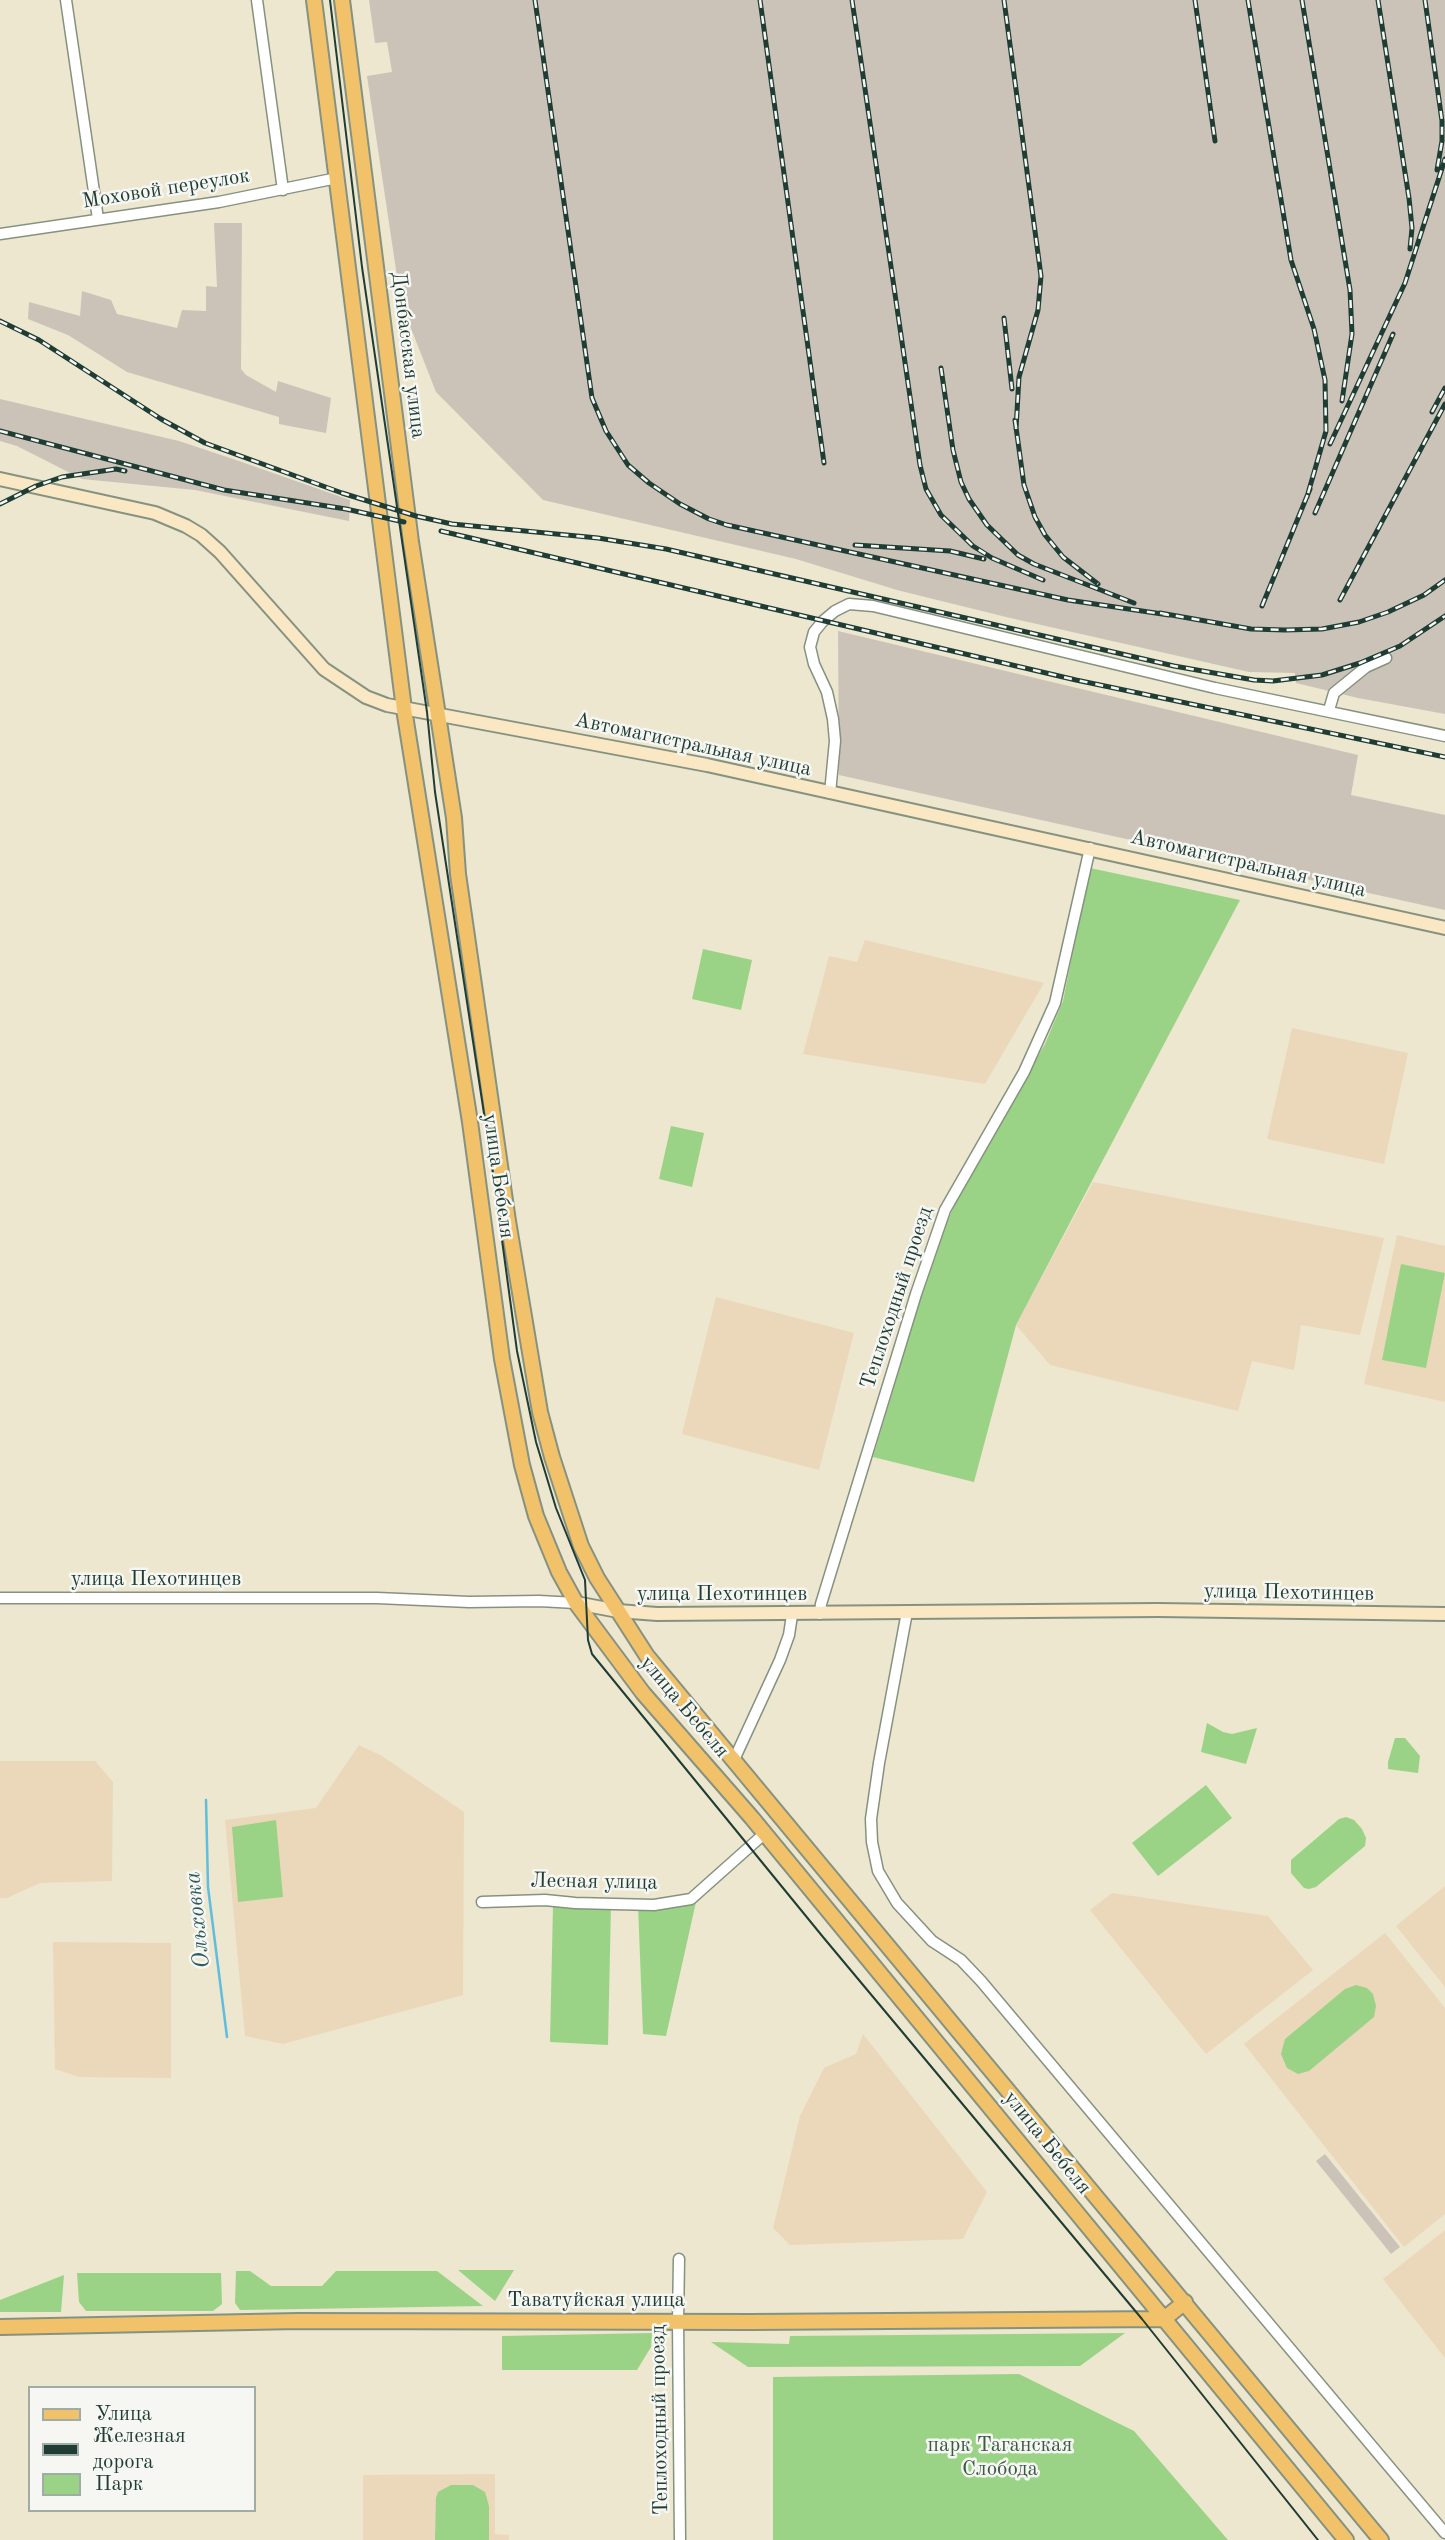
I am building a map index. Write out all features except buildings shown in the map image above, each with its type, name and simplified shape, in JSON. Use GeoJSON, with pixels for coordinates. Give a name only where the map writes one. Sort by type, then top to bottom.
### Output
{"type":"FeatureCollection","features":[{"type":"Feature","properties":{"kind":"main road"},"geometry":{"type":"LineString","coordinates":[[314,0],[404,709]]}},
{"type":"Feature","properties":{"kind":"main road","name":"Донбасская улица"},"geometry":{"type":"LineString","coordinates":[[342,0],[391,390],[437,714]]}},
{"type":"Feature","properties":{"kind":"main road","name":"Автомагистральная улица"},"geometry":{"type":"LineString","coordinates":[[0,479],[155,513],[186,526],[220,552],[335,678],[366,697],[404,709],[707,765],[1445,928]]}},
{"type":"Feature","properties":{"kind":"main road","name":"улица Бебеля"},"geometry":{"type":"LineString","coordinates":[[404,709],[470,1122],[502,1359],[522,1465],[536,1516],[559,1572],[576,1603],[643,1693],[764,1834],[1346,2540]]}},
{"type":"Feature","properties":{"kind":"main road","name":"улица Бебеля"},"geometry":{"type":"LineString","coordinates":[[437,714],[454,818],[458,874],[508,1221],[540,1412],[581,1546],[597,1578],[647,1656],[733,1762],[1381,2540]]}},
{"type":"Feature","properties":{"kind":"main road","name":"улица Пехотинцев"},"geometry":{"type":"LineString","coordinates":[[576,1603],[657,1615],[1158,1610],[1445,1614]]}},
{"type":"Feature","properties":{"kind":"main road"},"geometry":{"type":"LineString","coordinates":[[1164,2319],[1185,2302]]}},
{"type":"Feature","properties":{"kind":"main road","name":"Таватуйская улица"},"geometry":{"type":"LineString","coordinates":[[0,2327],[298,2321],[1164,2319]]}},
{"type":"Feature","properties":{"kind":"street"},"geometry":{"type":"LineString","coordinates":[[66,0],[98,219]]}},
{"type":"Feature","properties":{"kind":"street"},"geometry":{"type":"LineString","coordinates":[[257,0],[283,190]]}},
{"type":"Feature","properties":{"kind":"street","name":"Моховой переулок"},"geometry":{"type":"LineString","coordinates":[[0,234],[219,202],[337,178]]}},
{"type":"Feature","properties":{"kind":"street"},"geometry":{"type":"LineString","coordinates":[[830,793],[835,741],[833,719],[827,692],[814,664],[810,647],[814,632],[823,621],[849,604],[865,605],[1215,688],[1445,736]]}},
{"type":"Feature","properties":{"kind":"street"},"geometry":{"type":"LineString","coordinates":[[1329,710],[1334,693],[1366,667],[1386,658]]}},
{"type":"Feature","properties":{"kind":"street","name":"Теплоходный проезд"},"geometry":{"type":"LineString","coordinates":[[820,1614],[916,1294],[945,1210],[1030,1060],[1055,1003],[1090,848]]}},
{"type":"Feature","properties":{"kind":"street","name":"улица Пехотинцев"},"geometry":{"type":"LineString","coordinates":[[0,1598],[377,1598],[576,1603]]}},
{"type":"Feature","properties":{"kind":"street"},"geometry":{"type":"LineString","coordinates":[[906,1612],[871,1819],[878,1871],[897,1903],[932,1941],[961,1960],[981,1980],[1445,2533]]}},
{"type":"Feature","properties":{"kind":"street"},"geometry":{"type":"LineString","coordinates":[[733,1762],[780,1660],[789,1635],[792,1615]]}},
{"type":"Feature","properties":{"kind":"street","name":"Лесная улица"},"geometry":{"type":"LineString","coordinates":[[482,1902],[545,1900],[654,1905],[691,1899],[764,1834]]}},
{"type":"Feature","properties":{"kind":"street","name":"Теплоходный проезд"},"geometry":{"type":"LineString","coordinates":[[680,2259],[680,2540]]}},
{"type":"Feature","properties":{"kind":"shaded area"},"geometry":{"type":"Polygon","coordinates":[[[369,0],[1445,0],[1445,714],[1296,683],[1295,673],[1249,672],[1006,617],[897,590],[796,559],[543,500],[436,392],[401,303],[367,76],[392,72],[387,42],[375,43],[369,0]]]}},
{"type":"Feature","properties":{"kind":"shaded area"},"geometry":{"type":"Polygon","coordinates":[[[214,223],[242,223],[241,369],[246,375],[276,392],[278,381],[331,398],[326,433],[279,424],[279,417],[127,372],[68,335],[28,319],[29,302],[80,316],[82,291],[111,300],[117,314],[177,328],[182,310],[206,311],[206,286],[217,287],[214,223]]]}},
{"type":"Feature","properties":{"kind":"shaded area"},"geometry":{"type":"Polygon","coordinates":[[[0,399],[179,441],[236,460],[350,500],[349,521],[195,490],[82,479],[17,446],[0,441],[0,399]]]}},
{"type":"Feature","properties":{"kind":"shaded area"},"geometry":{"type":"Polygon","coordinates":[[[838,631],[1358,755],[1351,795],[1445,815],[1445,910],[839,775],[838,631]]]}},
{"type":"Feature","properties":{"kind":"shaded area"},"geometry":{"type":"Polygon","coordinates":[[[865,940],[1044,983],[985,1084],[803,1054],[829,956],[857,962],[865,940]]]}},
{"type":"Feature","properties":{"kind":"shaded area"},"geometry":{"type":"Polygon","coordinates":[[[1292,1028],[1408,1053],[1384,1164],[1267,1139],[1292,1028]]]}},
{"type":"Feature","properties":{"kind":"shaded area"},"geometry":{"type":"Polygon","coordinates":[[[1093,1182],[1384,1238],[1360,1335],[1301,1325],[1294,1370],[1252,1361],[1238,1411],[1050,1365],[1016,1325],[1093,1182]]]}},
{"type":"Feature","properties":{"kind":"shaded area"},"geometry":{"type":"Polygon","coordinates":[[[1397,1235],[1445,1246],[1445,1402],[1364,1384],[1397,1235]]]}},
{"type":"Feature","properties":{"kind":"shaded area"},"geometry":{"type":"Polygon","coordinates":[[[716,1297],[854,1333],[819,1470],[682,1434],[716,1297]]]}},
{"type":"Feature","properties":{"kind":"shaded area"},"geometry":{"type":"Polygon","coordinates":[[[359,1745],[382,1756],[464,1812],[463,1995],[283,2044],[245,2036],[225,1820],[316,1808],[359,1745]]]}},
{"type":"Feature","properties":{"kind":"shaded area"},"geometry":{"type":"Polygon","coordinates":[[[0,1761],[95,1761],[113,1782],[112,1881],[40,1883],[7,1898],[0,1898],[0,1761]]]}},
{"type":"Feature","properties":{"kind":"shaded area"},"geometry":{"type":"Polygon","coordinates":[[[1445,1886],[1445,1987],[1396,1926],[1445,1886]]]}},
{"type":"Feature","properties":{"kind":"shaded area"},"geometry":{"type":"Polygon","coordinates":[[[1112,1893],[1268,1916],[1313,1970],[1206,2054],[1090,1910],[1112,1893]]]}},
{"type":"Feature","properties":{"kind":"shaded area"},"geometry":{"type":"Polygon","coordinates":[[[1385,1933],[1445,2008],[1445,2214],[1404,2247],[1244,2044],[1385,1933]]]}},
{"type":"Feature","properties":{"kind":"shaded area"},"geometry":{"type":"Polygon","coordinates":[[[53,1942],[171,1943],[171,2078],[79,2077],[55,2069],[53,1942]]]}},
{"type":"Feature","properties":{"kind":"shaded area"},"geometry":{"type":"Polygon","coordinates":[[[863,2034],[987,2192],[963,2239],[790,2245],[773,2228],[800,2116],[824,2068],[856,2054],[863,2034]]]}},
{"type":"Feature","properties":{"kind":"shaded area"},"geometry":{"type":"Polygon","coordinates":[[[1325,2154],[1400,2247],[1391,2254],[1316,2161],[1325,2154]]]}},
{"type":"Feature","properties":{"kind":"shaded area"},"geometry":{"type":"Polygon","coordinates":[[[1445,2230],[1445,2358],[1383,2279],[1445,2230]]]}},
{"type":"Feature","properties":{"kind":"shaded area"},"geometry":{"type":"Polygon","coordinates":[[[495,2474],[495,2534],[509,2535],[509,2540],[363,2540],[363,2475],[495,2474]]]}},
{"type":"Feature","properties":{"kind":"green space"},"geometry":{"type":"Polygon","coordinates":[[[1090,868],[1240,900],[1016,1325],[974,1482],[873,1457],[937,1243],[967,1179],[1045,1044],[1063,1001],[1090,868]]]}},
{"type":"Feature","properties":{"kind":"green space"},"geometry":{"type":"Polygon","coordinates":[[[703,949],[752,960],[741,1010],[692,999],[703,949]]]}},
{"type":"Feature","properties":{"kind":"green space"},"geometry":{"type":"Polygon","coordinates":[[[671,1126],[704,1133],[692,1187],[659,1179],[671,1126]]]}},
{"type":"Feature","properties":{"kind":"green space"},"geometry":{"type":"Polygon","coordinates":[[[1401,1264],[1445,1273],[1426,1368],[1382,1360],[1401,1264]]]}},
{"type":"Feature","properties":{"kind":"green space"},"geometry":{"type":"Polygon","coordinates":[[[1207,1723],[1232,1734],[1257,1728],[1246,1764],[1201,1752],[1207,1723]]]}},
{"type":"Feature","properties":{"kind":"green space"},"geometry":{"type":"Polygon","coordinates":[[[1395,1738],[1405,1738],[1420,1756],[1418,1773],[1388,1769],[1395,1738]]]}},
{"type":"Feature","properties":{"kind":"green space"},"geometry":{"type":"Polygon","coordinates":[[[1206,1785],[1232,1818],[1158,1876],[1132,1843],[1206,1785]]]}},
{"type":"Feature","properties":{"kind":"green space"},"geometry":{"type":"Polygon","coordinates":[[[1346,1817],[1354,1820],[1362,1829],[1366,1838],[1365,1846],[1316,1887],[1304,1888],[1291,1873],[1291,1860],[1339,1819],[1346,1817]]]}},
{"type":"Feature","properties":{"kind":"green space"},"geometry":{"type":"Polygon","coordinates":[[[276,1820],[283,1897],[238,1902],[232,1827],[276,1820]]]}},
{"type":"Feature","properties":{"kind":"green space"},"geometry":{"type":"Polygon","coordinates":[[[696,1902],[666,2036],[643,2034],[638,1904],[696,1902]]]}},
{"type":"Feature","properties":{"kind":"green space"},"geometry":{"type":"Polygon","coordinates":[[[611,1904],[608,2045],[550,2042],[553,1906],[611,1904]]]}},
{"type":"Feature","properties":{"kind":"green space"},"geometry":{"type":"Polygon","coordinates":[[[1356,1985],[1367,1988],[1373,1994],[1376,2006],[1374,2017],[1309,2071],[1298,2074],[1287,2068],[1281,2054],[1285,2039],[1345,1989],[1356,1985]]]}},
{"type":"Feature","properties":{"kind":"green space"},"geometry":{"type":"Polygon","coordinates":[[[458,2270],[514,2270],[495,2301],[458,2270]]]}},
{"type":"Feature","properties":{"kind":"green space"},"geometry":{"type":"Polygon","coordinates":[[[236,2271],[250,2271],[271,2286],[322,2286],[336,2271],[437,2271],[483,2306],[240,2310],[235,2303],[236,2271]]]}},
{"type":"Feature","properties":{"kind":"green space"},"geometry":{"type":"Polygon","coordinates":[[[77,2273],[221,2273],[222,2304],[213,2311],[86,2311],[79,2302],[77,2273]]]}},
{"type":"Feature","properties":{"kind":"green space"},"geometry":{"type":"Polygon","coordinates":[[[64,2275],[61,2312],[0,2312],[0,2300],[64,2275]]]}},
{"type":"Feature","properties":{"kind":"green space"},"geometry":{"type":"Polygon","coordinates":[[[652,2333],[651,2347],[637,2370],[502,2370],[502,2336],[652,2333]]]}},
{"type":"Feature","properties":{"kind":"green space"},"geometry":{"type":"Polygon","coordinates":[[[1125,2333],[1080,2366],[748,2367],[711,2342],[789,2344],[790,2336],[1125,2333]]]}},
{"type":"Feature","properties":{"kind":"green space","name":"парк Таганская Слобода"},"geometry":{"type":"Polygon","coordinates":[[[1019,2374],[1134,2431],[1228,2540],[773,2540],[773,2377],[1019,2374]]]}},
{"type":"Feature","properties":{"kind":"green space"},"geometry":{"type":"Polygon","coordinates":[[[451,2485],[473,2485],[485,2492],[489,2506],[489,2540],[435,2540],[436,2498],[438,2492],[451,2485]]]}},
{"type":"Feature","properties":{"kind":"waterway","name":"Ольховка"},"geometry":{"type":"LineString","coordinates":[[206,1800],[208,1887],[227,2037]]}},
{"type":"Feature","properties":{"kind":"tram line"},"geometry":{"type":"LineString","coordinates":[[330,0],[362,267],[517,1351],[536,1442],[556,1508],[585,1580],[588,1640],[592,1654],[823,1937],[1142,2319],[1318,2540]]}},
{"type":"Feature","properties":{"kind":"railway"},"geometry":{"type":"LineString","coordinates":[[535,0],[592,398],[606,431],[628,465],[680,504],[727,525],[1068,600],[1169,615]]}},
{"type":"Feature","properties":{"kind":"railway"},"geometry":{"type":"LineString","coordinates":[[760,0],[824,463]]}},
{"type":"Feature","properties":{"kind":"railway"},"geometry":{"type":"LineString","coordinates":[[852,0],[920,465],[926,489],[941,515],[973,546],[992,558],[1043,580]]}},
{"type":"Feature","properties":{"kind":"railway"},"geometry":{"type":"LineString","coordinates":[[1004,0],[1041,276],[1038,310],[1019,377],[1016,429]]}},
{"type":"Feature","properties":{"kind":"railway"},"geometry":{"type":"LineString","coordinates":[[1195,0],[1215,141]]}},
{"type":"Feature","properties":{"kind":"railway"},"geometry":{"type":"LineString","coordinates":[[1248,0],[1291,260],[1314,329],[1325,380],[1326,431],[1307,497]]}},
{"type":"Feature","properties":{"kind":"railway"},"geometry":{"type":"LineString","coordinates":[[1302,0],[1350,290],[1352,334],[1342,401]]}},
{"type":"Feature","properties":{"kind":"railway"},"geometry":{"type":"LineString","coordinates":[[1378,0],[1409,198],[1412,228],[1410,249]]}},
{"type":"Feature","properties":{"kind":"railway"},"geometry":{"type":"LineString","coordinates":[[1425,0],[1442,121],[1437,170]]}},
{"type":"Feature","properties":{"kind":"railway"},"geometry":{"type":"LineString","coordinates":[[1330,444],[1405,283],[1445,159]]}},
{"type":"Feature","properties":{"kind":"railway"},"geometry":{"type":"LineString","coordinates":[[1004,318],[1012,389]]}},
{"type":"Feature","properties":{"kind":"railway"},"geometry":{"type":"LineString","coordinates":[[0,321],[39,340],[161,419],[205,443],[342,493],[452,524],[598,538],[666,549],[1174,666],[1254,680],[1273,681],[1322,675],[1360,663],[1400,646],[1445,616]]}},
{"type":"Feature","properties":{"kind":"railway"},"geometry":{"type":"LineString","coordinates":[[1315,513],[1393,334]]}},
{"type":"Feature","properties":{"kind":"railway"},"geometry":{"type":"LineString","coordinates":[[941,368],[953,450],[961,482],[987,525],[1018,555],[1034,564],[1134,603]]}},
{"type":"Feature","properties":{"kind":"railway"},"geometry":{"type":"LineString","coordinates":[[1432,412],[1445,388]]}},
{"type":"Feature","properties":{"kind":"railway"},"geometry":{"type":"LineString","coordinates":[[1340,600],[1445,404]]}},
{"type":"Feature","properties":{"kind":"railway"},"geometry":{"type":"LineString","coordinates":[[1015,420],[1024,485],[1035,517],[1045,535],[1063,557],[1098,584]]}},
{"type":"Feature","properties":{"kind":"railway"},"geometry":{"type":"LineString","coordinates":[[0,431],[224,490],[346,509],[404,522]]}},
{"type":"Feature","properties":{"kind":"railway"},"geometry":{"type":"LineString","coordinates":[[0,504],[36,486],[62,477],[116,469],[125,471]]}},
{"type":"Feature","properties":{"kind":"railway"},"geometry":{"type":"LineString","coordinates":[[1262,606],[1310,489]]}},
{"type":"Feature","properties":{"kind":"railway"},"geometry":{"type":"LineString","coordinates":[[441,531],[1076,680],[1445,757]]}},
{"type":"Feature","properties":{"kind":"railway"},"geometry":{"type":"LineString","coordinates":[[855,545],[950,551],[984,559]]}},
{"type":"Feature","properties":{"kind":"railway"},"geometry":{"type":"LineString","coordinates":[[1160,613],[1251,629],[1322,629],[1359,622],[1388,612],[1424,595],[1445,580]]}}]}
